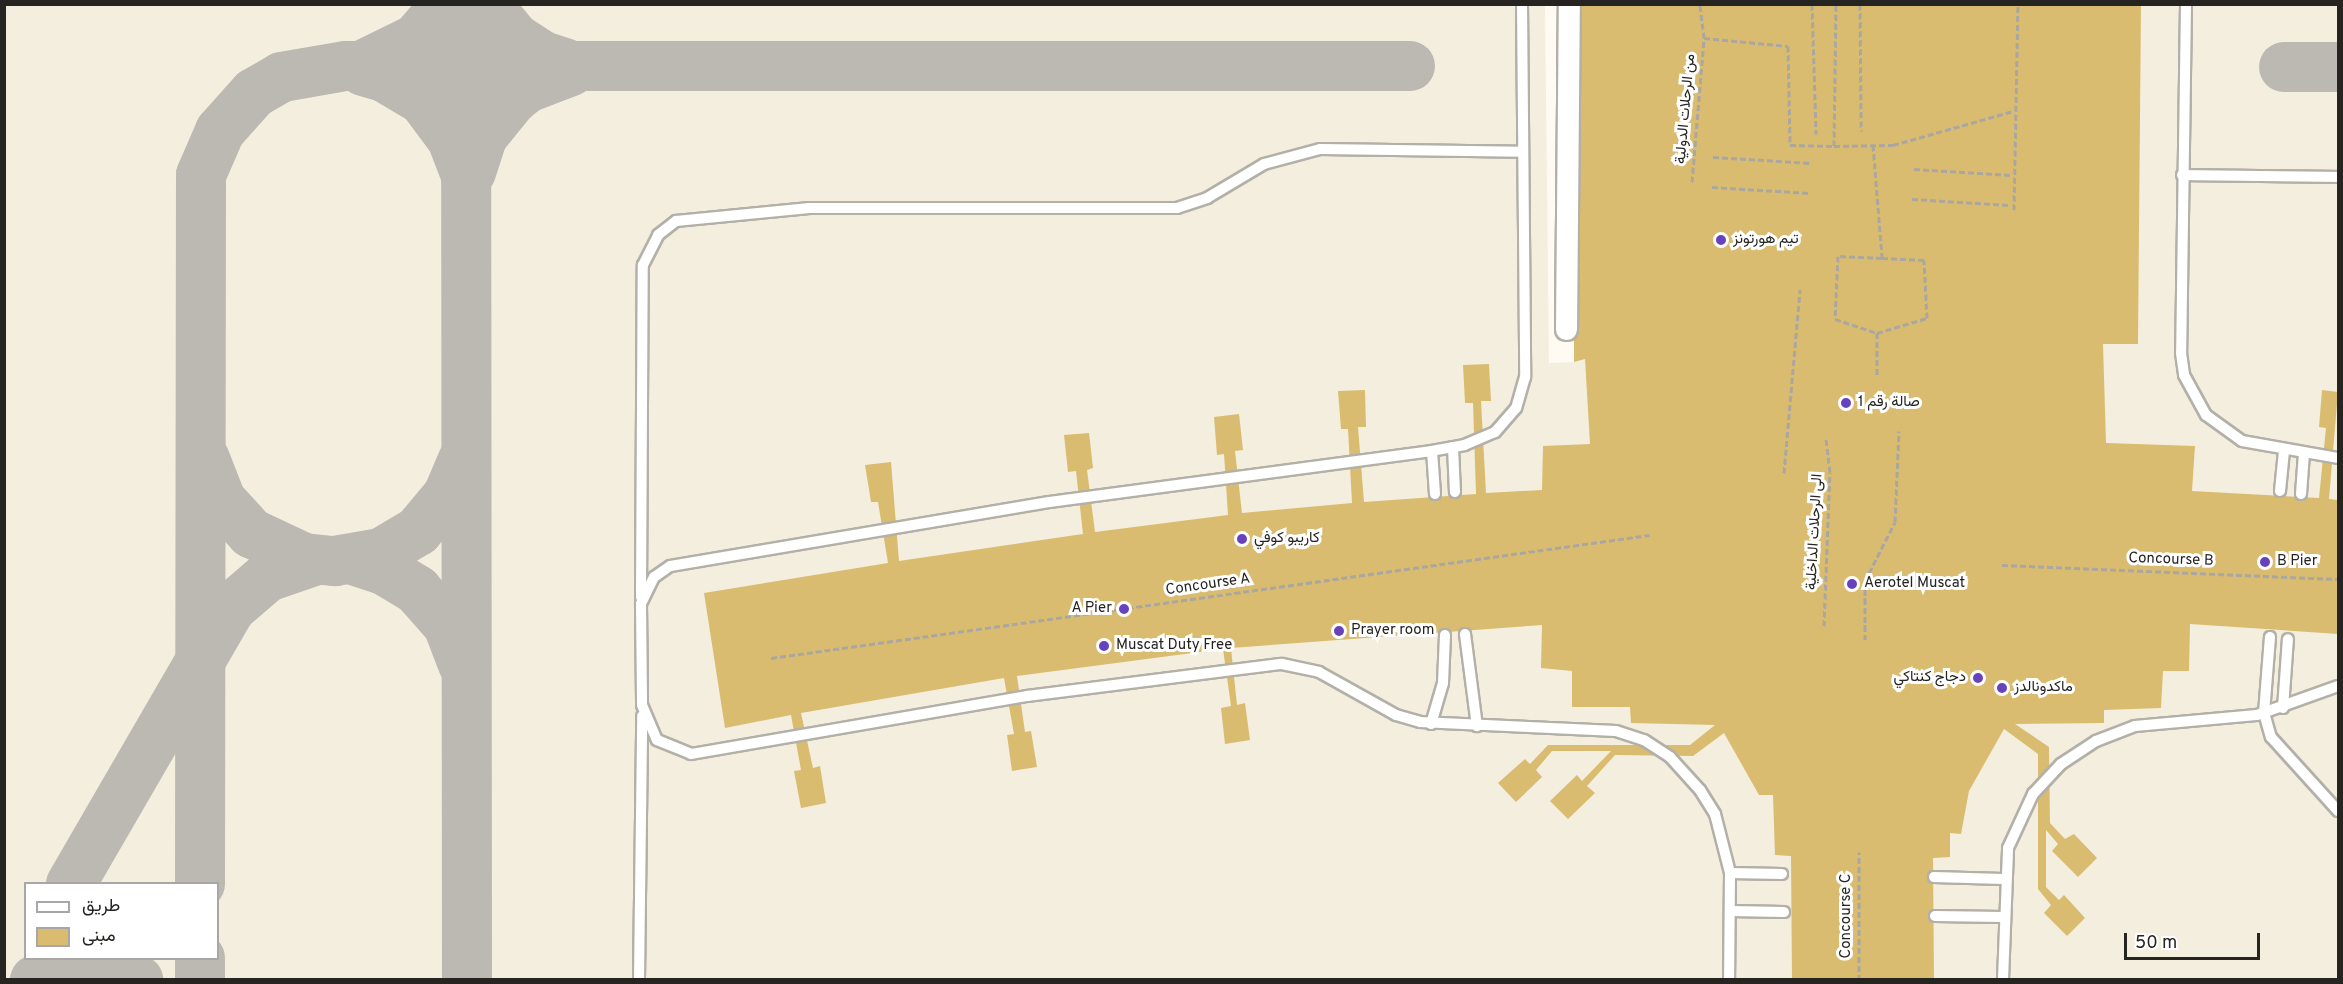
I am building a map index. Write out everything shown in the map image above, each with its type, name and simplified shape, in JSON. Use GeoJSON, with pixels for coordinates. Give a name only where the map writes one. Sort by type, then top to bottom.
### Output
{"type":"FeatureCollection","features":[{"type":"Feature","properties":{"kind":"street"},"geometry":{"type":"LineString","coordinates":[[1566,329],[1569,4]]}},
{"type":"Feature","properties":{"kind":"lane"},"geometry":{"type":"LineString","coordinates":[[641,604],[654,577],[680,564],[1049,502],[1432,451],[1453,447],[1495,432],[1522,393],[1521,4]]}},
{"type":"Feature","properties":{"kind":"lane"},"geometry":{"type":"LineString","coordinates":[[2186,4],[2182,175],[2184,375],[2193,396],[2222,430],[2242,441],[2284,451],[2338,458]]}},
{"type":"Feature","properties":{"kind":"lane"},"geometry":{"type":"LineString","coordinates":[[639,980],[643,265],[651,244],[675,221],[809,208],[1178,208],[1207,198],[1264,164],[1320,149],[1523,152]]}},
{"type":"Feature","properties":{"kind":"lane"},"geometry":{"type":"LineString","coordinates":[[2182,175],[2338,177]]}},
{"type":"Feature","properties":{"kind":"lane"},"geometry":{"type":"LineString","coordinates":[[1453,447],[1455,492]]}},
{"type":"Feature","properties":{"kind":"lane"},"geometry":{"type":"LineString","coordinates":[[1432,451],[1435,494]]}},
{"type":"Feature","properties":{"kind":"lane"},"geometry":{"type":"LineString","coordinates":[[2280,491],[2284,451]]}},
{"type":"Feature","properties":{"kind":"lane"},"geometry":{"type":"LineString","coordinates":[[2301,494],[2304,453]]}},
{"type":"Feature","properties":{"kind":"lane"},"geometry":{"type":"LineString","coordinates":[[1465,634],[1477,726]]}},
{"type":"Feature","properties":{"kind":"lane"},"geometry":{"type":"LineString","coordinates":[[1431,724],[1443,683],[1445,635]]}},
{"type":"Feature","properties":{"kind":"lane"},"geometry":{"type":"LineString","coordinates":[[2270,637],[2264,713],[2277,748],[2338,811]]}},
{"type":"Feature","properties":{"kind":"lane"},"geometry":{"type":"LineString","coordinates":[[2283,708],[2288,639]]}},
{"type":"Feature","properties":{"kind":"lane"},"geometry":{"type":"LineString","coordinates":[[642,705],[657,740],[691,754],[1027,696],[1282,664],[1319,672],[1396,715],[1431,724],[1587,727],[1644,740],[1670,758],[1700,790],[1725,840],[1730,873],[1729,980]]}},
{"type":"Feature","properties":{"kind":"lane"},"geometry":{"type":"LineString","coordinates":[[2003,980],[2003,879],[2008,848],[2022,811],[2046,779],[2078,751],[2135,726],[2264,713],[2283,708],[2338,686]]}},
{"type":"Feature","properties":{"kind":"lane"},"geometry":{"type":"LineString","coordinates":[[1730,873],[1782,874]]}},
{"type":"Feature","properties":{"kind":"lane"},"geometry":{"type":"LineString","coordinates":[[1934,877],[2003,879]]}},
{"type":"Feature","properties":{"kind":"lane"},"geometry":{"type":"LineString","coordinates":[[1730,910],[1784,912]]}},
{"type":"Feature","properties":{"kind":"lane"},"geometry":{"type":"LineString","coordinates":[[1935,916],[2002,917]]}},
{"type":"Feature","properties":{"kind":"path","name":"من الرحلات الدولية"},"geometry":{"type":"LineString","coordinates":[[1692,182],[1704,38],[1700,4]]}},
{"type":"Feature","properties":{"kind":"path"},"geometry":{"type":"LineString","coordinates":[[1812,4],[1816,134]]}},
{"type":"Feature","properties":{"kind":"path"},"geometry":{"type":"LineString","coordinates":[[1834,146],[1836,4]]}},
{"type":"Feature","properties":{"kind":"path"},"geometry":{"type":"LineString","coordinates":[[1860,4],[1861,131]]}},
{"type":"Feature","properties":{"kind":"path"},"geometry":{"type":"LineString","coordinates":[[2014,210],[2013,111],[2018,4]]}},
{"type":"Feature","properties":{"kind":"path"},"geometry":{"type":"LineString","coordinates":[[1704,38],[1788,46],[1790,145],[1893,145],[2013,111]]}},
{"type":"Feature","properties":{"kind":"path"},"geometry":{"type":"LineString","coordinates":[[1873,145],[1882,258]]}},
{"type":"Feature","properties":{"kind":"path"},"geometry":{"type":"LineString","coordinates":[[1713,157],[1811,163]]}},
{"type":"Feature","properties":{"kind":"path"},"geometry":{"type":"LineString","coordinates":[[1914,169],[2011,175]]}},
{"type":"Feature","properties":{"kind":"path"},"geometry":{"type":"LineString","coordinates":[[1712,187],[1809,193]]}},
{"type":"Feature","properties":{"kind":"path"},"geometry":{"type":"LineString","coordinates":[[1912,199],[2010,205]]}},
{"type":"Feature","properties":{"kind":"path"},"geometry":{"type":"LineString","coordinates":[[1838,256],[1882,258],[1924,260],[1927,318],[1877,333],[1834,319],[1838,256]]}},
{"type":"Feature","properties":{"kind":"path"},"geometry":{"type":"LineString","coordinates":[[1784,473],[1800,290]]}},
{"type":"Feature","properties":{"kind":"path"},"geometry":{"type":"LineString","coordinates":[[1877,333],[1877,377]]}},
{"type":"Feature","properties":{"kind":"path"},"geometry":{"type":"LineString","coordinates":[[1865,640],[1866,581],[1895,522],[1899,431]]}},
{"type":"Feature","properties":{"kind":"path","name":"الى الرحلات الداخلية"},"geometry":{"type":"LineString","coordinates":[[1824,626],[1830,472],[1826,438]]}},
{"type":"Feature","properties":{"kind":"path","name":"Concourse A"},"geometry":{"type":"LineString","coordinates":[[771,658],[1649,535]]}},
{"type":"Feature","properties":{"kind":"path","name":"Concourse B"},"geometry":{"type":"LineString","coordinates":[[2002,565],[2338,579]]}},
{"type":"Feature","properties":{"kind":"path","name":"Concourse C"},"geometry":{"type":"LineString","coordinates":[[1859,852],[1859,980]]}},
{"type":"Feature","properties":{"kind":"shaded area"},"geometry":{"type":"Polygon","coordinates":[[[1598,4],[2338,5],[2338,979],[5,980],[5,5],[1545,5],[1549,363],[1574,362],[1574,7],[1598,4]]]}},
{"type":"Feature","properties":{"kind":"building","name":"صالة رقم 1"},"geometry":{"type":"Polygon","coordinates":[[[1598,4],[2141,4],[2138,344],[2103,344],[2106,443],[2195,446],[2192,491],[2319,498],[2326,428],[2319,427],[2322,390],[2338,392],[2329,499],[2338,500],[2338,634],[2190,624],[2189,671],[2163,671],[2161,708],[2104,710],[2104,723],[2015,724],[2049,747],[2050,823],[2065,839],[2074,834],[2097,858],[2078,877],[2052,851],[2058,844],[2046,830],[2046,887],[2059,900],[2064,895],[2085,918],[2067,936],[2044,913],[2051,905],[2038,889],[2038,754],[2004,729],[1969,791],[1961,834],[1950,833],[1950,857],[1933,858],[1934,980],[1792,980],[1791,856],[1775,855],[1773,795],[1759,795],[1724,733],[1693,756],[1615,755],[1587,786],[1595,793],[1568,819],[1550,801],[1577,775],[1582,781],[1611,751],[1552,751],[1536,770],[1542,777],[1516,802],[1498,783],[1525,759],[1530,764],[1548,745],[1690,745],[1715,725],[1631,723],[1630,707],[1572,707],[1572,671],[1541,668],[1542,625],[1231,648],[1237,705],[1245,703],[1250,740],[1225,744],[1221,708],[1231,706],[1223,649],[1017,676],[1025,732],[1031,731],[1037,767],[1012,771],[1007,735],[1014,734],[1004,678],[801,713],[813,768],[820,766],[826,803],[801,808],[794,771],[801,770],[791,715],[725,728],[704,593],[888,563],[878,502],[871,502],[865,465],[891,462],[899,561],[1083,534],[1076,471],[1068,472],[1064,435],[1089,433],[1093,468],[1087,470],[1095,532],[1228,515],[1224,454],[1217,455],[1214,417],[1239,414],[1243,450],[1235,451],[1242,513],[1352,503],[1348,429],[1341,429],[1338,391],[1365,390],[1366,427],[1358,427],[1364,502],[1476,494],[1473,403],[1465,403],[1463,365],[1489,364],[1491,401],[1481,401],[1486,493],[1542,490],[1543,446],[1590,444],[1585,359],[1574,362],[1574,7],[1598,4]]]}},
{"type":"Feature","properties":{"kind":"taxiway"},"geometry":{"type":"LineString","coordinates":[[367,63],[416,39],[446,4]]}},
{"type":"Feature","properties":{"kind":"taxiway"},"geometry":{"type":"LineString","coordinates":[[466,4],[467,980]]}},
{"type":"Feature","properties":{"kind":"taxiway"},"geometry":{"type":"LineString","coordinates":[[487,4],[515,38],[543,56],[567,64]]}},
{"type":"Feature","properties":{"kind":"taxiway"},"geometry":{"type":"LineString","coordinates":[[200,882],[201,175],[220,131],[254,93],[282,77],[346,66],[1410,66]]}},
{"type":"Feature","properties":{"kind":"taxiway"},"geometry":{"type":"LineString","coordinates":[[2284,67],[2338,67]]}},
{"type":"Feature","properties":{"kind":"taxiway"},"geometry":{"type":"LineString","coordinates":[[363,71],[384,77],[423,100],[452,139],[464,171]]}},
{"type":"Feature","properties":{"kind":"taxiway"},"geometry":{"type":"LineString","coordinates":[[471,172],[483,136],[512,100],[527,88],[571,71]]}},
{"type":"Feature","properties":{"kind":"taxiway"},"geometry":{"type":"LineString","coordinates":[[205,459],[221,500],[251,533],[304,558],[335,561],[381,553],[418,531],[448,495],[463,460]]}},
{"type":"Feature","properties":{"kind":"taxiway"},"geometry":{"type":"LineString","coordinates":[[350,559],[384,570],[417,590],[448,625],[463,664]]}},
{"type":"Feature","properties":{"kind":"taxiway"},"geometry":{"type":"LineString","coordinates":[[72,882],[231,608],[267,577],[317,560]]}},
{"type":"Feature","properties":{"kind":"taxiway"},"geometry":{"type":"LineString","coordinates":[[200,960],[200,980]]}},
{"type":"Feature","properties":{"kind":"taxiway"},"geometry":{"type":"LineString","coordinates":[[35,980],[89,967],[138,980]]}},
{"type":"Feature","properties":{"kind":"place","name":"تيم هورتونز"},"geometry":{"type":"Point","coordinates":[1721,240]}},
{"type":"Feature","properties":{"kind":"place","name":"صالة رقم 1"},"geometry":{"type":"Point","coordinates":[1846,403]}},
{"type":"Feature","properties":{"kind":"place","name":"كاريبو كوفي"},"geometry":{"type":"Point","coordinates":[1242,539]}},
{"type":"Feature","properties":{"kind":"place","name":"B Pier"},"geometry":{"type":"Point","coordinates":[2265,562]}},
{"type":"Feature","properties":{"kind":"place","name":"Aerotel Muscat"},"geometry":{"type":"Point","coordinates":[1852,584]}},
{"type":"Feature","properties":{"kind":"place","name":"A Pier"},"geometry":{"type":"Point","coordinates":[1124,609]}},
{"type":"Feature","properties":{"kind":"place","name":"Prayer room"},"geometry":{"type":"Point","coordinates":[1339,631]}},
{"type":"Feature","properties":{"kind":"place","name":"Muscat Duty Free"},"geometry":{"type":"Point","coordinates":[1104,646]}},
{"type":"Feature","properties":{"kind":"place","name":"دجاج كنتاكي"},"geometry":{"type":"Point","coordinates":[1978,678]}},
{"type":"Feature","properties":{"kind":"place","name":"ماكدونالدز"},"geometry":{"type":"Point","coordinates":[2002,688]}}]}
